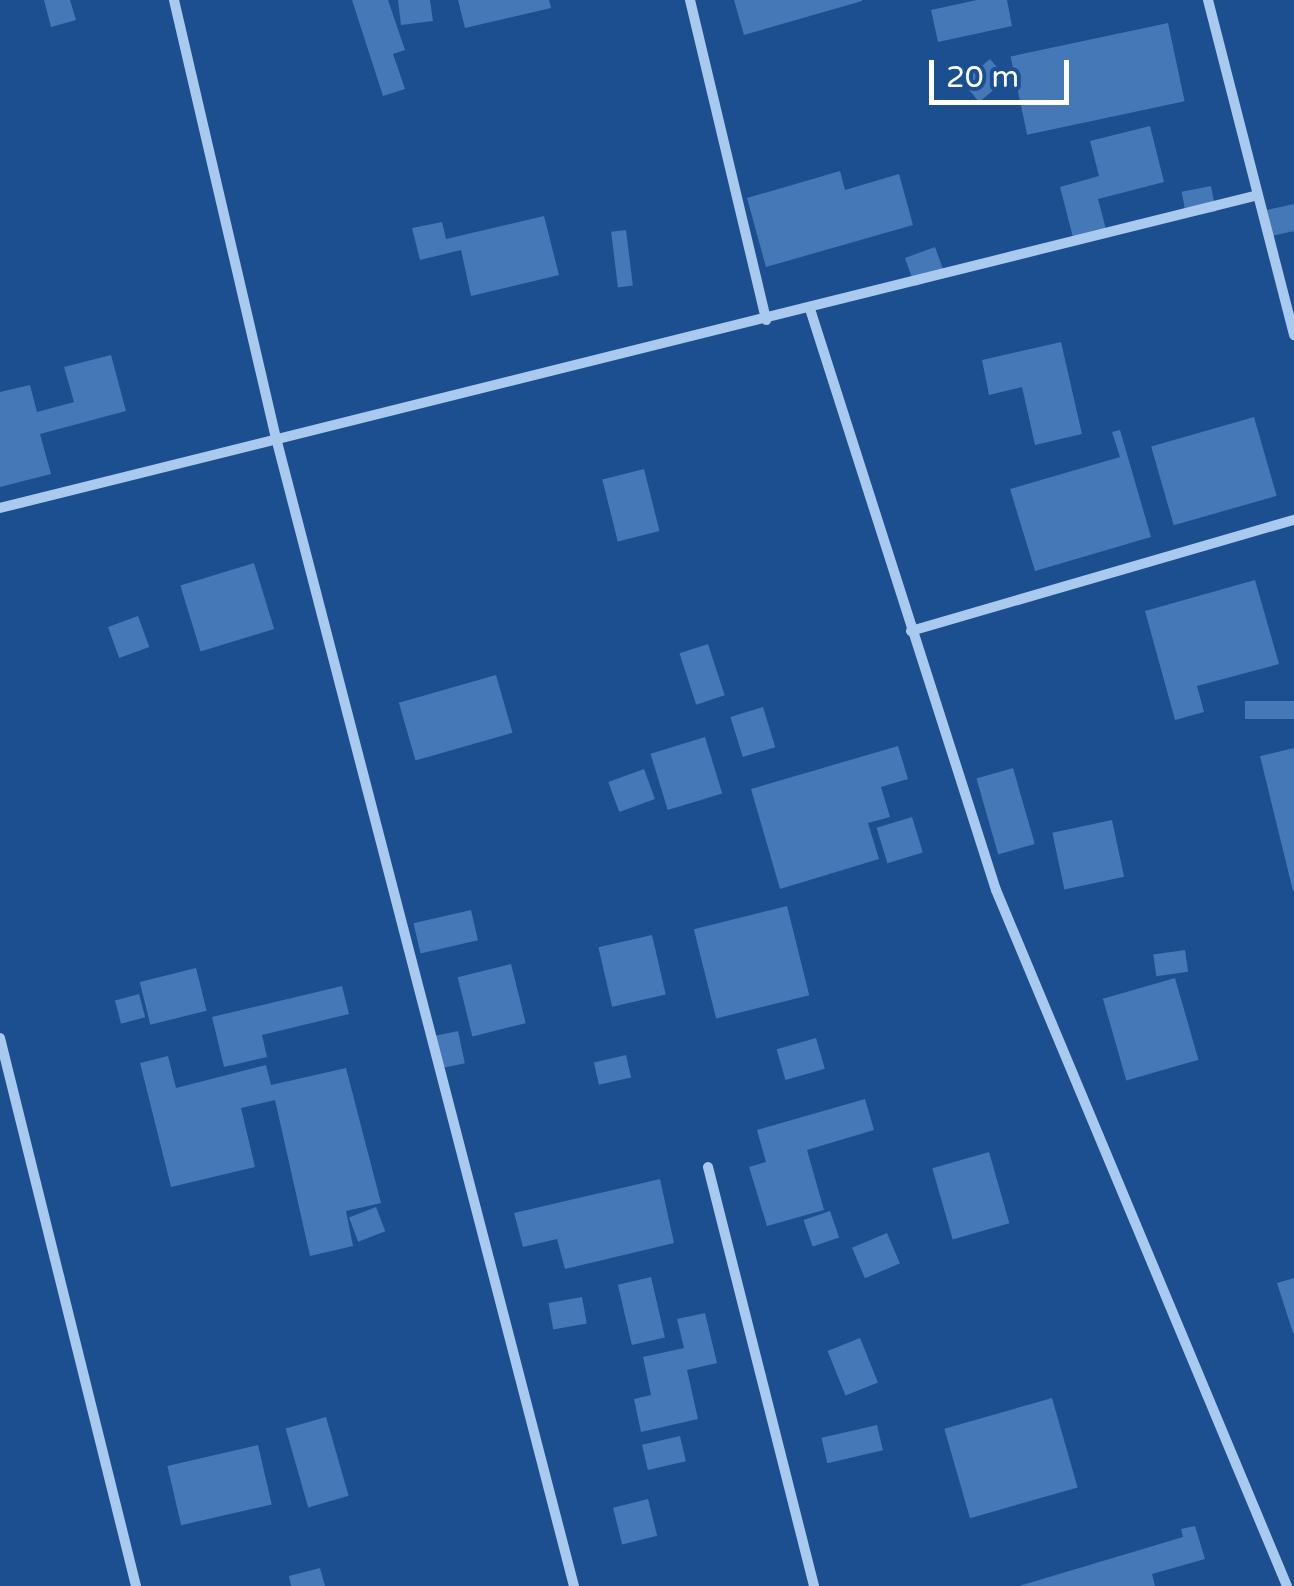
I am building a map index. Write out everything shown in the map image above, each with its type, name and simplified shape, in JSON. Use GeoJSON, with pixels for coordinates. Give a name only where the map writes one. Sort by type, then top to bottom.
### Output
{"type":"FeatureCollection","features":[{"type":"Feature","properties":{"kind":"street"},"geometry":{"type":"LineString","coordinates":[[174,0],[276,438],[574,1586]]}},
{"type":"Feature","properties":{"kind":"street"},"geometry":{"type":"LineString","coordinates":[[690,0],[766,320]]}},
{"type":"Feature","properties":{"kind":"street"},"geometry":{"type":"LineString","coordinates":[[1208,0],[1254,196],[1294,335]]}},
{"type":"Feature","properties":{"kind":"street"},"geometry":{"type":"LineString","coordinates":[[0,508],[1254,196]]}},
{"type":"Feature","properties":{"kind":"street"},"geometry":{"type":"LineString","coordinates":[[810,308],[996,890],[1287,1586]]}},
{"type":"Feature","properties":{"kind":"street"},"geometry":{"type":"LineString","coordinates":[[911,630],[1294,520]]}},
{"type":"Feature","properties":{"kind":"street"},"geometry":{"type":"LineString","coordinates":[[0,1038],[136,1586]]}},
{"type":"Feature","properties":{"kind":"street"},"geometry":{"type":"LineString","coordinates":[[708,1167],[814,1586]]}},
{"type":"Feature","properties":{"kind":"building"},"geometry":{"type":"Polygon","coordinates":[[[44,0],[70,0],[76,20],[51,27],[44,0]]]}},
{"type":"Feature","properties":{"kind":"building"},"geometry":{"type":"Polygon","coordinates":[[[352,0],[388,0],[405,50],[393,54],[405,89],[383,96],[352,0]]]}},
{"type":"Feature","properties":{"kind":"building"},"geometry":{"type":"Polygon","coordinates":[[[398,0],[430,0],[433,21],[401,25],[398,0]]]}},
{"type":"Feature","properties":{"kind":"building"},"geometry":{"type":"Polygon","coordinates":[[[458,0],[549,0],[551,8],[465,28],[458,0]]]}},
{"type":"Feature","properties":{"kind":"building"},"geometry":{"type":"Polygon","coordinates":[[[734,0],[862,0],[862,1],[744,35],[734,0]]]}},
{"type":"Feature","properties":{"kind":"building"},"geometry":{"type":"Polygon","coordinates":[[[977,0],[1007,0],[1012,26],[938,42],[931,10],[977,0]]]}},
{"type":"Feature","properties":{"kind":"building"},"geometry":{"type":"Polygon","coordinates":[[[1168,23],[1185,101],[1027,135],[1011,56],[1168,23]]]}},
{"type":"Feature","properties":{"kind":"building"},"geometry":{"type":"Polygon","coordinates":[[[990,59],[1007,79],[979,102],[962,82],[990,59]]]}},
{"type":"Feature","properties":{"kind":"building"},"geometry":{"type":"Polygon","coordinates":[[[1150,126],[1164,182],[1098,199],[1108,237],[1075,245],[1060,187],[1099,176],[1090,141],[1150,126]]]}},
{"type":"Feature","properties":{"kind":"building"},"geometry":{"type":"Polygon","coordinates":[[[840,171],[845,190],[899,174],[913,225],[766,267],[747,198],[840,171]]]}},
{"type":"Feature","properties":{"kind":"building"},"geometry":{"type":"Polygon","coordinates":[[[1211,186],[1216,212],[1187,217],[1182,192],[1211,186]]]}},
{"type":"Feature","properties":{"kind":"building"},"geometry":{"type":"Polygon","coordinates":[[[1294,204],[1294,231],[1272,236],[1267,210],[1294,204]]]}},
{"type":"Feature","properties":{"kind":"building"},"geometry":{"type":"Polygon","coordinates":[[[544,216],[559,275],[471,296],[461,250],[420,260],[412,228],[442,222],[446,239],[544,216]]]}},
{"type":"Feature","properties":{"kind":"building"},"geometry":{"type":"Polygon","coordinates":[[[626,230],[633,286],[618,287],[611,232],[626,230]]]}},
{"type":"Feature","properties":{"kind":"building"},"geometry":{"type":"Polygon","coordinates":[[[935,247],[945,275],[915,286],[905,258],[935,247]]]}},
{"type":"Feature","properties":{"kind":"building"},"geometry":{"type":"Polygon","coordinates":[[[1061,342],[1082,434],[1035,445],[1022,387],[989,395],[982,360],[1061,342]]]}},
{"type":"Feature","properties":{"kind":"building"},"geometry":{"type":"Polygon","coordinates":[[[111,355],[126,411],[40,434],[51,474],[0,487],[0,392],[30,385],[37,412],[74,402],[64,367],[111,355]]]}},
{"type":"Feature","properties":{"kind":"building"},"geometry":{"type":"Polygon","coordinates":[[[1254,417],[1277,496],[1174,525],[1151,446],[1254,417]]]}},
{"type":"Feature","properties":{"kind":"building"},"geometry":{"type":"Polygon","coordinates":[[[1120,430],[1151,537],[1035,571],[1010,489],[1120,457],[1112,432],[1120,430]]]}},
{"type":"Feature","properties":{"kind":"building"},"geometry":{"type":"Polygon","coordinates":[[[644,469],[659,531],[618,542],[602,479],[644,469]]]}},
{"type":"Feature","properties":{"kind":"building"},"geometry":{"type":"Polygon","coordinates":[[[254,563],[274,629],[201,651],[180,586],[254,563]]]}},
{"type":"Feature","properties":{"kind":"building"},"geometry":{"type":"Polygon","coordinates":[[[1255,580],[1279,664],[1197,686],[1204,712],[1175,720],[1145,611],[1255,580]]]}},
{"type":"Feature","properties":{"kind":"building"},"geometry":{"type":"Polygon","coordinates":[[[138,616],[149,647],[119,658],[108,627],[138,616]]]}},
{"type":"Feature","properties":{"kind":"building"},"geometry":{"type":"Polygon","coordinates":[[[708,644],[725,695],[696,705],[679,653],[708,644]]]}},
{"type":"Feature","properties":{"kind":"building"},"geometry":{"type":"Polygon","coordinates":[[[496,675],[513,733],[415,761],[399,703],[496,675]]]}},
{"type":"Feature","properties":{"kind":"building"},"geometry":{"type":"Polygon","coordinates":[[[1245,701],[1294,701],[1294,719],[1245,719],[1245,701]]]}},
{"type":"Feature","properties":{"kind":"building"},"geometry":{"type":"Polygon","coordinates":[[[763,707],[775,747],[743,757],[730,717],[763,707]]]}},
{"type":"Feature","properties":{"kind":"building"},"geometry":{"type":"Polygon","coordinates":[[[705,737],[722,793],[668,810],[650,754],[705,737]]]}},
{"type":"Feature","properties":{"kind":"building"},"geometry":{"type":"Polygon","coordinates":[[[898,746],[908,779],[881,787],[890,817],[868,823],[879,859],[780,889],[751,789],[898,746]]]}},
{"type":"Feature","properties":{"kind":"building"},"geometry":{"type":"Polygon","coordinates":[[[1294,748],[1294,891],[1293,891],[1260,756],[1294,748]]]}},
{"type":"Feature","properties":{"kind":"building"},"geometry":{"type":"Polygon","coordinates":[[[1013,768],[1035,844],[998,854],[976,778],[1013,768]]]}},
{"type":"Feature","properties":{"kind":"building"},"geometry":{"type":"Polygon","coordinates":[[[644,769],[655,799],[619,812],[608,782],[644,769]]]}},
{"type":"Feature","properties":{"kind":"building"},"geometry":{"type":"Polygon","coordinates":[[[912,817],[923,852],[887,863],[877,828],[912,817]]]}},
{"type":"Feature","properties":{"kind":"building"},"geometry":{"type":"Polygon","coordinates":[[[1112,820],[1124,877],[1064,889],[1052,833],[1112,820]]]}},
{"type":"Feature","properties":{"kind":"building"},"geometry":{"type":"Polygon","coordinates":[[[787,906],[809,995],[716,1018],[694,929],[787,906]]]}},
{"type":"Feature","properties":{"kind":"building"},"geometry":{"type":"Polygon","coordinates":[[[471,910],[478,940],[420,953],[414,923],[471,910]]]}},
{"type":"Feature","properties":{"kind":"building"},"geometry":{"type":"Polygon","coordinates":[[[652,935],[666,994],[612,1007],[598,947],[652,935]]]}},
{"type":"Feature","properties":{"kind":"building"},"geometry":{"type":"Polygon","coordinates":[[[1185,950],[1188,972],[1156,976],[1153,954],[1185,950]]]}},
{"type":"Feature","properties":{"kind":"building"},"geometry":{"type":"Polygon","coordinates":[[[511,964],[526,1023],[472,1036],[458,977],[511,964]]]}},
{"type":"Feature","properties":{"kind":"building"},"geometry":{"type":"Polygon","coordinates":[[[196,968],[207,1011],[150,1025],[140,982],[196,968]]]}},
{"type":"Feature","properties":{"kind":"building"},"geometry":{"type":"Polygon","coordinates":[[[1175,978],[1198,1060],[1126,1080],[1103,999],[1175,978]]]}},
{"type":"Feature","properties":{"kind":"building"},"geometry":{"type":"Polygon","coordinates":[[[342,986],[349,1014],[262,1035],[267,1057],[224,1067],[212,1017],[342,986]]]}},
{"type":"Feature","properties":{"kind":"building"},"geometry":{"type":"Polygon","coordinates":[[[139,994],[145,1017],[121,1024],[115,1000],[139,994]]]}},
{"type":"Feature","properties":{"kind":"building"},"geometry":{"type":"Polygon","coordinates":[[[458,1031],[465,1063],[442,1068],[436,1036],[458,1031]]]}},
{"type":"Feature","properties":{"kind":"building"},"geometry":{"type":"Polygon","coordinates":[[[816,1038],[825,1069],[785,1080],[777,1049],[816,1038]]]}},
{"type":"Feature","properties":{"kind":"building"},"geometry":{"type":"Polygon","coordinates":[[[626,1055],[631,1077],[599,1085],[594,1062],[626,1055]]]}},
{"type":"Feature","properties":{"kind":"building"},"geometry":{"type":"Polygon","coordinates":[[[168,1056],[176,1088],[266,1065],[271,1085],[346,1068],[381,1203],[346,1211],[353,1246],[310,1256],[275,1100],[241,1108],[255,1167],[171,1187],[140,1063],[168,1056]]]}},
{"type":"Feature","properties":{"kind":"building"},"geometry":{"type":"Polygon","coordinates":[[[865,1099],[874,1130],[807,1150],[824,1210],[767,1226],[749,1167],[766,1162],[757,1130],[865,1099]]]}},
{"type":"Feature","properties":{"kind":"building"},"geometry":{"type":"Polygon","coordinates":[[[989,1152],[1009,1223],[953,1239],[932,1168],[989,1152]]]}},
{"type":"Feature","properties":{"kind":"building"},"geometry":{"type":"Polygon","coordinates":[[[660,1179],[674,1243],[565,1269],[557,1239],[523,1247],[514,1213],[660,1179]]]}},
{"type":"Feature","properties":{"kind":"building"},"geometry":{"type":"Polygon","coordinates":[[[376,1207],[385,1231],[358,1242],[349,1217],[376,1207]]]}},
{"type":"Feature","properties":{"kind":"building"},"geometry":{"type":"Polygon","coordinates":[[[830,1211],[839,1237],[813,1247],[804,1220],[830,1211]]]}},
{"type":"Feature","properties":{"kind":"building"},"geometry":{"type":"Polygon","coordinates":[[[887,1233],[900,1263],[865,1278],[852,1248],[887,1233]]]}},
{"type":"Feature","properties":{"kind":"building"},"geometry":{"type":"Polygon","coordinates":[[[651,1277],[665,1337],[632,1345],[618,1285],[651,1277]]]}},
{"type":"Feature","properties":{"kind":"building"},"geometry":{"type":"Polygon","coordinates":[[[1294,1278],[1294,1333],[1293,1333],[1277,1283],[1294,1278]]]}},
{"type":"Feature","properties":{"kind":"building"},"geometry":{"type":"Polygon","coordinates":[[[582,1297],[587,1324],[553,1329],[549,1303],[582,1297]]]}},
{"type":"Feature","properties":{"kind":"building"},"geometry":{"type":"Polygon","coordinates":[[[705,1313],[717,1363],[687,1370],[698,1419],[641,1432],[634,1399],[651,1395],[643,1357],[684,1348],[677,1319],[705,1313]]]}},
{"type":"Feature","properties":{"kind":"building"},"geometry":{"type":"Polygon","coordinates":[[[860,1338],[878,1383],[846,1396],[828,1351],[860,1338]]]}},
{"type":"Feature","properties":{"kind":"building"},"geometry":{"type":"Polygon","coordinates":[[[1052,1398],[1078,1487],[970,1518],[944,1429],[1052,1398]]]}},
{"type":"Feature","properties":{"kind":"building"},"geometry":{"type":"Polygon","coordinates":[[[326,1417],[349,1496],[308,1507],[286,1429],[326,1417]]]}},
{"type":"Feature","properties":{"kind":"building"},"geometry":{"type":"Polygon","coordinates":[[[877,1425],[883,1450],[827,1463],[821,1438],[877,1425]]]}},
{"type":"Feature","properties":{"kind":"building"},"geometry":{"type":"Polygon","coordinates":[[[680,1436],[686,1461],[648,1470],[642,1445],[680,1436]]]}},
{"type":"Feature","properties":{"kind":"building"},"geometry":{"type":"Polygon","coordinates":[[[258,1445],[272,1504],[181,1525],[167,1466],[258,1445]]]}},
{"type":"Feature","properties":{"kind":"building"},"geometry":{"type":"Polygon","coordinates":[[[648,1499],[657,1536],[622,1545],[613,1508],[648,1499]]]}},
{"type":"Feature","properties":{"kind":"building"},"geometry":{"type":"Polygon","coordinates":[[[1195,1526],[1205,1559],[1152,1574],[1155,1586],[1019,1586],[1183,1537],[1181,1529],[1195,1526]]]}},
{"type":"Feature","properties":{"kind":"building"},"geometry":{"type":"Polygon","coordinates":[[[320,1568],[325,1586],[291,1586],[289,1576],[320,1568]]]}}]}
